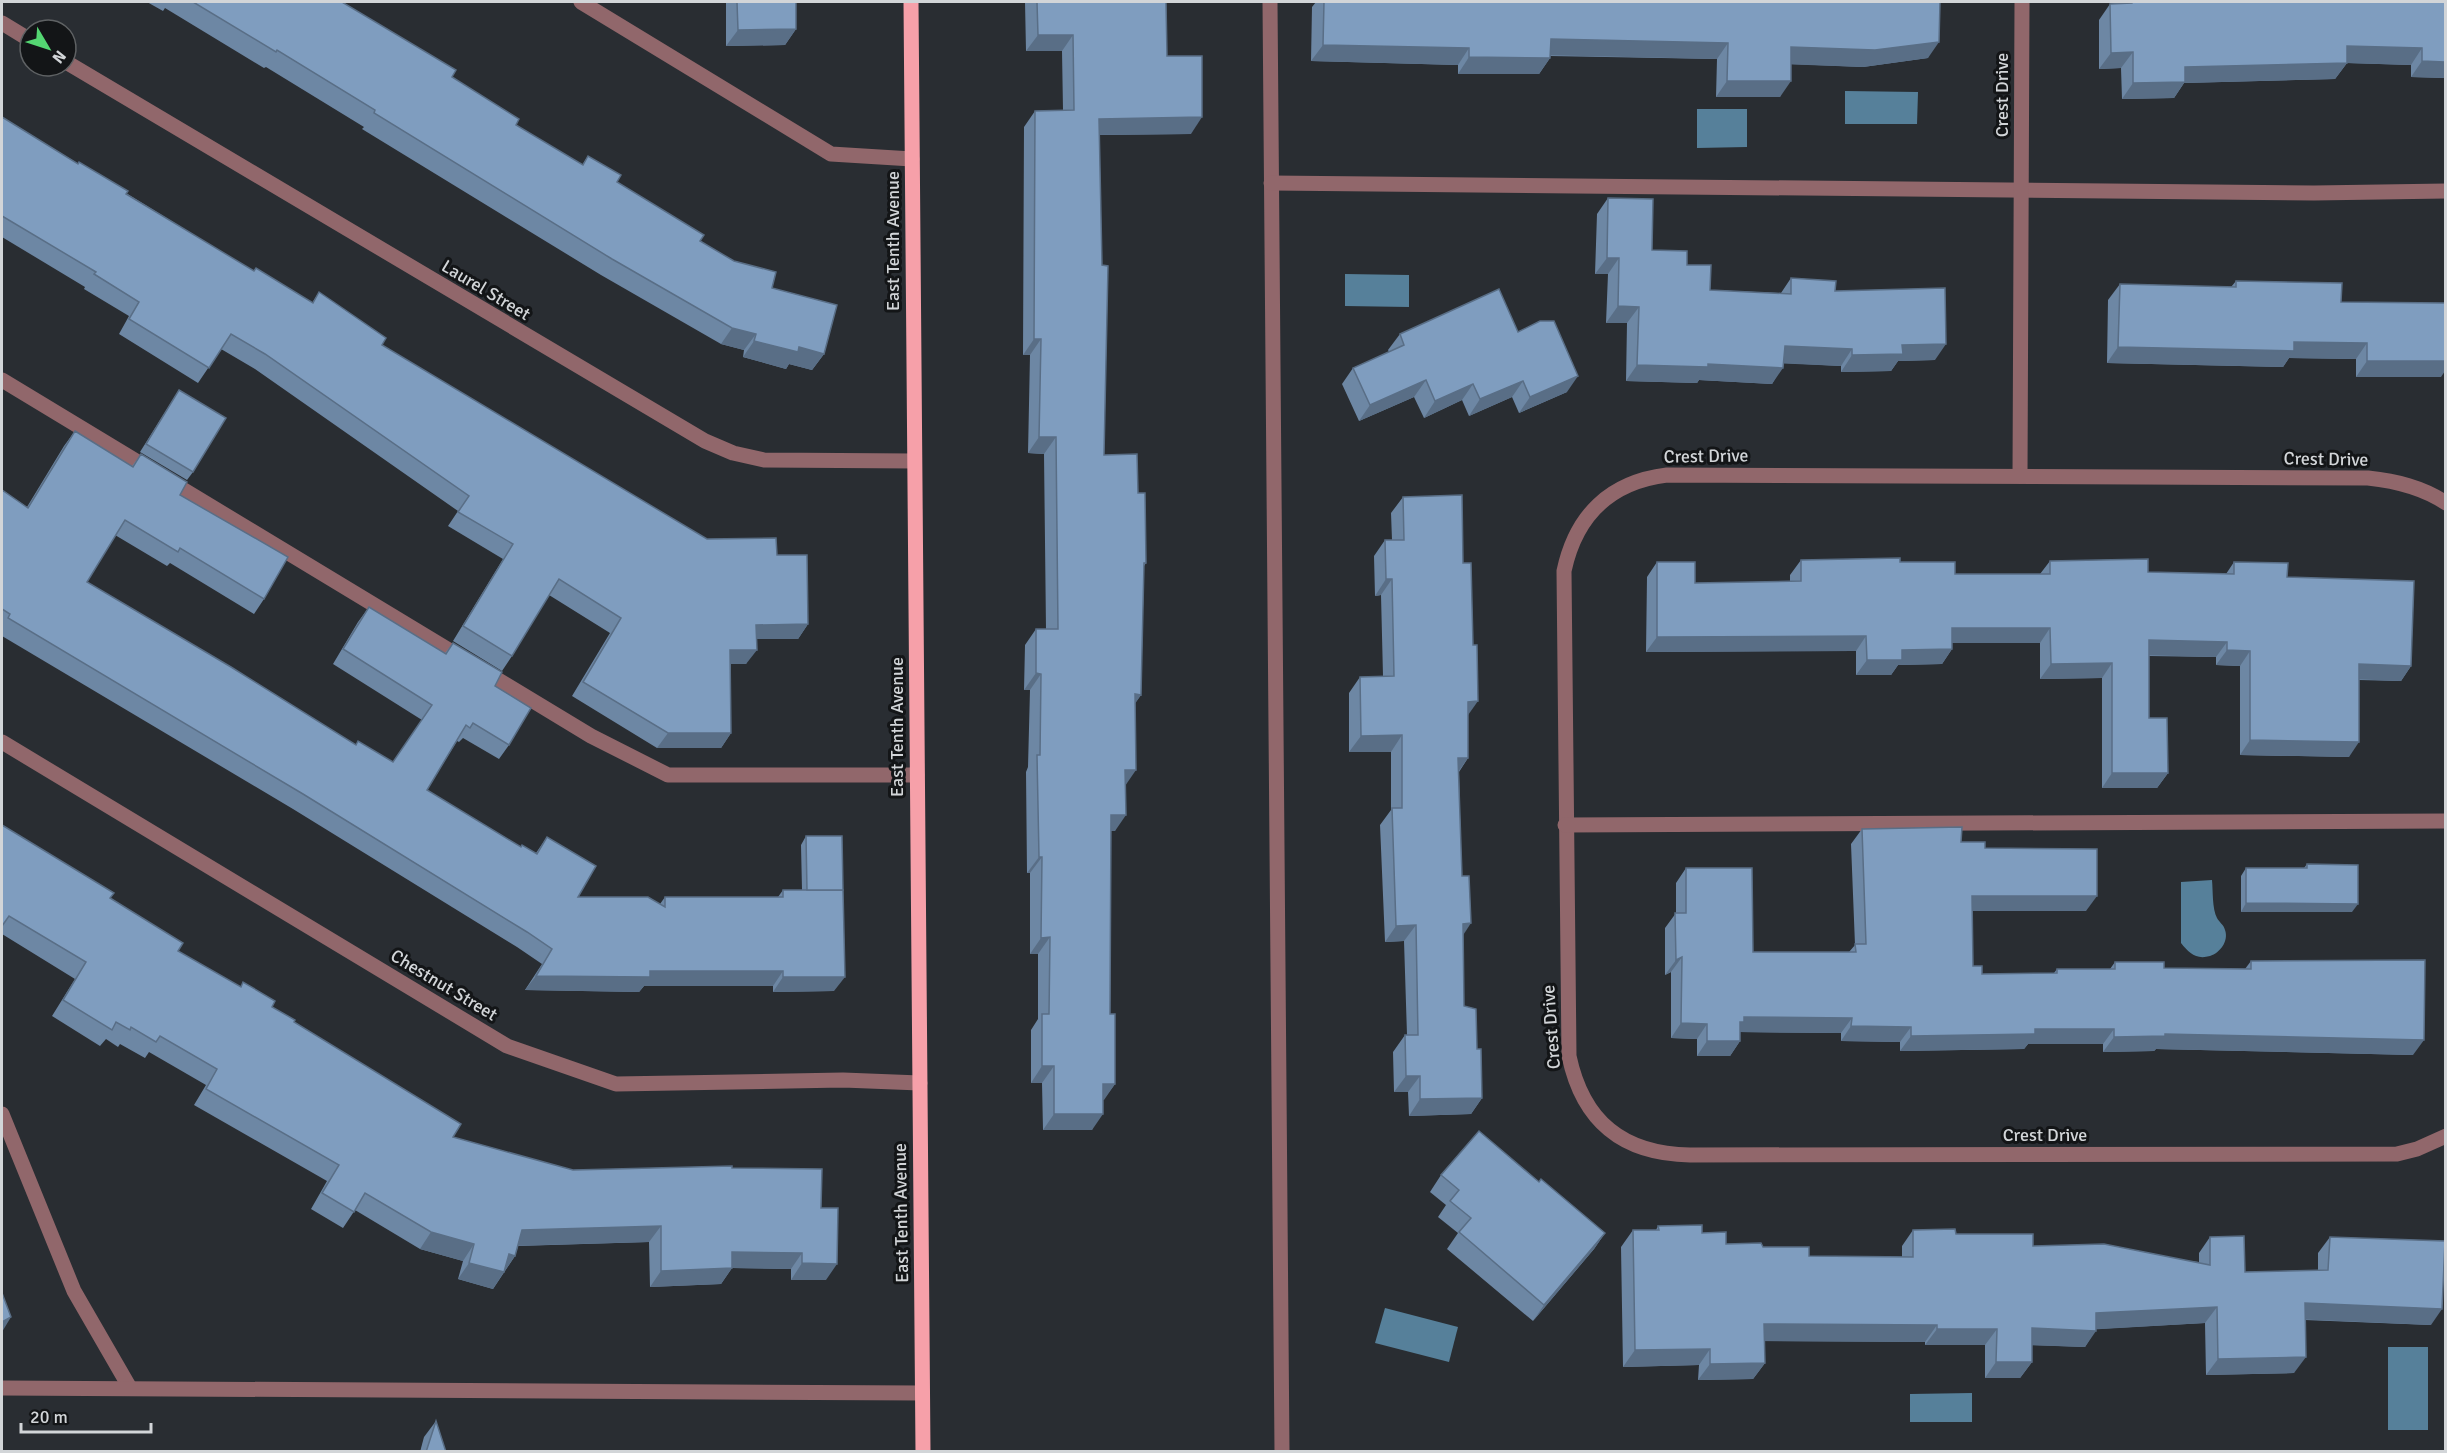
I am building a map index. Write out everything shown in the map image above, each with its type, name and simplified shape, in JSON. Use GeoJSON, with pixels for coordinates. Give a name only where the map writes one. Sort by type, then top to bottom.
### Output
{"type":"FeatureCollection","features":[{"type":"Feature","properties":{"kind":"main road","name":"East Tenth Avenue"},"geometry":{"type":"LineString","coordinates":[[911,2],[923,1452]]}},
{"type":"Feature","properties":{"kind":"street"},"geometry":{"type":"LineString","coordinates":[[581,2],[831,154],[912,159]]}},
{"type":"Feature","properties":{"kind":"street"},"geometry":{"type":"LineString","coordinates":[[1270,2],[1282,1452]]}},
{"type":"Feature","properties":{"kind":"street","name":"Crest Drive"},"geometry":{"type":"LineString","coordinates":[[2020,476],[2022,2]]}},
{"type":"Feature","properties":{"kind":"street"},"geometry":{"type":"LineString","coordinates":[[2,23],[18,33]]}},
{"type":"Feature","properties":{"kind":"street","name":"Laurel Street"},"geometry":{"type":"LineString","coordinates":[[78,69],[705,441],[733,453],[764,460],[914,461]]}},
{"type":"Feature","properties":{"kind":"street"},"geometry":{"type":"LineString","coordinates":[[1271,183],[2314,193],[2445,191]]}},
{"type":"Feature","properties":{"kind":"street"},"geometry":{"type":"LineString","coordinates":[[2,380],[591,736],[668,775],[917,775]]}},
{"type":"Feature","properties":{"kind":"street","name":"Crest Drive"},"geometry":{"type":"LineString","coordinates":[[2445,503],[2405,484],[2368,478],[1667,475],[1636,481],[1609,495],[1593,509],[1581,524],[1571,544],[1564,571],[1569,1056],[1578,1090],[1603,1124],[1631,1144],[1653,1152],[1689,1155],[2397,1154],[2417,1149],[2445,1136]]}},
{"type":"Feature","properties":{"kind":"street","name":"Chestnut Street"},"geometry":{"type":"LineString","coordinates":[[2,742],[507,1046],[616,1084],[843,1080],[920,1083]]}},
{"type":"Feature","properties":{"kind":"street"},"geometry":{"type":"LineString","coordinates":[[1565,825],[2445,821]]}},
{"type":"Feature","properties":{"kind":"street"},"geometry":{"type":"LineString","coordinates":[[2,1114],[74,1291],[130,1388]]}},
{"type":"Feature","properties":{"kind":"street"},"geometry":{"type":"LineString","coordinates":[[2,1388],[922,1393]]}},
{"type":"Feature","properties":{"kind":"water"},"geometry":{"type":"Polygon","coordinates":[[[1845,91],[1918,92],[1917,124],[1845,124],[1845,91]]]}},
{"type":"Feature","properties":{"kind":"water"},"geometry":{"type":"Polygon","coordinates":[[[1697,109],[1747,109],[1747,147],[1697,148],[1697,109]]]}},
{"type":"Feature","properties":{"kind":"water"},"geometry":{"type":"Polygon","coordinates":[[[1345,274],[1409,275],[1409,307],[1345,306],[1345,274]]]}},
{"type":"Feature","properties":{"kind":"water"},"geometry":{"type":"Polygon","coordinates":[[[2212,880],[2214,910],[2224,928],[2226,938],[2223,946],[2217,952],[2201,957],[2190,953],[2181,943],[2181,882],[2212,880]]]}},
{"type":"Feature","properties":{"kind":"water"},"geometry":{"type":"Polygon","coordinates":[[[1385,1308],[1458,1327],[1449,1362],[1375,1343],[1385,1308]]]}},
{"type":"Feature","properties":{"kind":"water"},"geometry":{"type":"Polygon","coordinates":[[[2388,1347],[2428,1347],[2428,1430],[2388,1430],[2388,1347]]]}},
{"type":"Feature","properties":{"kind":"water"},"geometry":{"type":"Polygon","coordinates":[[[1972,1393],[1972,1422],[1910,1422],[1910,1394],[1972,1393]]]}},
{"type":"Feature","properties":{"kind":"building"},"geometry":{"type":"Polygon","coordinates":[[[193,2],[342,2],[456,70],[452,77],[519,119],[516,125],[583,165],[588,156],[621,175],[617,182],[704,235],[700,241],[734,261],[776,272],[772,288],[837,305],[824,354],[799,347],[798,352],[754,341],[756,334],[732,328],[612,259],[374,113],[375,110],[193,2]]]}},
{"type":"Feature","properties":{"kind":"building"},"geometry":{"type":"Polygon","coordinates":[[[737,2],[796,2],[796,29],[738,30],[737,2]]]}},
{"type":"Feature","properties":{"kind":"building"},"geometry":{"type":"Polygon","coordinates":[[[1037,2],[1166,2],[1167,56],[1202,56],[1202,117],[1099,119],[1102,265],[1108,266],[1104,455],[1137,454],[1138,493],[1145,493],[1146,563],[1144,563],[1141,695],[1135,694],[1136,770],[1125,770],[1126,815],[1111,815],[1110,1014],[1115,1014],[1115,1084],[1103,1084],[1103,1114],[1054,1114],[1054,1066],[1042,1066],[1042,1014],[1049,1014],[1050,937],[1041,938],[1042,857],[1039,857],[1037,755],[1040,755],[1041,674],[1036,673],[1036,629],[1058,629],[1056,437],[1039,437],[1041,339],[1034,339],[1035,111],[1074,110],[1073,35],[1038,35],[1037,2]]]}},
{"type":"Feature","properties":{"kind":"building"},"geometry":{"type":"Polygon","coordinates":[[[1324,2],[1940,2],[1939,42],[1875,50],[1791,47],[1791,81],[1727,81],[1728,43],[1551,39],[1550,58],[1469,57],[1469,48],[1323,45],[1324,2]]]}},
{"type":"Feature","properties":{"kind":"building"},"geometry":{"type":"Polygon","coordinates":[[[2133,2],[2445,2],[2445,62],[2422,61],[2422,48],[2347,46],[2347,63],[2185,67],[2185,82],[2133,83],[2133,52],[2111,53],[2110,4],[2133,2]]]}},
{"type":"Feature","properties":{"kind":"building"},"geometry":{"type":"Polygon","coordinates":[[[2,117],[78,164],[79,162],[128,191],[126,194],[254,271],[256,268],[313,303],[319,292],[386,338],[382,345],[707,539],[776,538],[777,555],[807,555],[808,624],[756,625],[757,650],[730,650],[731,733],[668,733],[583,682],[621,618],[559,579],[512,656],[463,626],[513,544],[458,512],[469,496],[265,354],[231,334],[209,368],[129,319],[139,302],[94,274],[96,272],[2,216],[2,117]]]}},
{"type":"Feature","properties":{"kind":"building"},"geometry":{"type":"Polygon","coordinates":[[[1608,198],[1653,199],[1652,250],[1687,251],[1687,265],[1711,265],[1710,290],[1791,294],[1791,278],[1836,281],[1835,291],[1945,288],[1946,344],[1902,345],[1903,354],[1852,355],[1852,349],[1785,346],[1783,368],[1708,364],[1708,367],[1637,365],[1639,307],[1618,306],[1619,258],[1607,258],[1608,198]]]}},
{"type":"Feature","properties":{"kind":"building"},"geometry":{"type":"Polygon","coordinates":[[[2236,281],[2342,283],[2341,302],[2445,303],[2445,361],[2367,361],[2367,343],[2294,342],[2294,351],[2118,347],[2120,284],[2236,287],[2236,281]]]}},
{"type":"Feature","properties":{"kind":"building"},"geometry":{"type":"Polygon","coordinates":[[[1499,289],[1518,332],[1540,321],[1554,321],[1578,376],[1530,397],[1523,381],[1480,399],[1473,384],[1435,401],[1426,380],[1370,405],[1353,368],[1404,345],[1400,334],[1499,289]]]}},
{"type":"Feature","properties":{"kind":"building"},"geometry":{"type":"Polygon","coordinates":[[[179,390],[226,418],[193,472],[146,444],[179,390]]]}},
{"type":"Feature","properties":{"kind":"building"},"geometry":{"type":"Polygon","coordinates":[[[75,431],[133,467],[141,454],[187,482],[180,495],[288,557],[264,599],[180,548],[178,552],[125,520],[87,582],[231,667],[356,745],[358,741],[393,762],[432,705],[343,649],[369,607],[446,654],[453,643],[502,672],[495,686],[531,708],[509,745],[473,723],[470,728],[466,725],[427,790],[521,847],[522,845],[537,854],[547,837],[596,866],[578,897],[648,897],[665,907],[665,897],[783,897],[783,890],[843,890],[845,977],[783,977],[783,971],[650,971],[650,977],[536,976],[552,949],[527,932],[303,794],[8,618],[10,614],[2,609],[2,490],[28,508],[75,431]]]}},
{"type":"Feature","properties":{"kind":"building"},"geometry":{"type":"Polygon","coordinates":[[[1462,495],[1463,563],[1471,563],[1473,645],[1477,645],[1478,701],[1468,702],[1468,758],[1458,758],[1462,876],[1469,876],[1471,923],[1463,924],[1464,1006],[1476,1009],[1477,1049],[1481,1049],[1482,1098],[1420,1099],[1420,1076],[1406,1076],[1405,1035],[1418,1035],[1416,925],[1396,926],[1392,808],[1402,808],[1402,735],[1361,736],[1360,677],[1394,676],[1392,579],[1386,579],[1385,540],[1404,540],[1403,497],[1462,495]]]}},
{"type":"Feature","properties":{"kind":"building"},"geometry":{"type":"Polygon","coordinates":[[[1900,558],[1900,562],[1955,562],[1955,574],[2050,574],[2050,561],[2148,559],[2148,572],[2234,574],[2234,562],[2288,563],[2287,577],[2414,581],[2411,666],[2359,664],[2359,742],[2250,740],[2250,651],[2227,650],[2227,642],[2149,640],[2149,718],[2167,718],[2168,773],[2112,773],[2112,663],[2051,664],[2050,628],[1952,628],[1952,649],[1902,650],[1902,660],[1867,660],[1866,636],[1657,637],[1657,562],[1695,562],[1695,583],[1801,581],[1801,560],[1900,558]]]}},
{"type":"Feature","properties":{"kind":"building"},"geometry":{"type":"Polygon","coordinates":[[[2,825],[114,893],[110,898],[183,943],[178,951],[241,987],[243,982],[275,1001],[272,1007],[295,1020],[294,1022],[461,1124],[453,1137],[573,1170],[732,1166],[732,1168],[822,1169],[821,1208],[838,1208],[837,1264],[802,1263],[802,1253],[732,1252],[732,1268],[661,1271],[661,1226],[522,1230],[515,1256],[509,1254],[504,1272],[469,1263],[474,1244],[431,1232],[365,1193],[354,1212],[322,1193],[339,1165],[206,1089],[217,1069],[160,1036],[156,1042],[131,1027],[130,1030],[116,1022],[112,1030],[63,1000],[86,962],[9,916],[2,926],[2,825]]]}},
{"type":"Feature","properties":{"kind":"building"},"geometry":{"type":"Polygon","coordinates":[[[1962,827],[1961,842],[1985,842],[1985,848],[2097,849],[2097,896],[1972,896],[1973,966],[1982,966],[1982,974],[2057,973],[2057,969],[2115,969],[2115,962],[2164,962],[2164,968],[2251,969],[2251,961],[2425,960],[2424,1040],[2165,1034],[2165,1036],[2114,1037],[2114,1029],[2035,1029],[2035,1034],[1911,1036],[1911,1027],[1851,1026],[1852,1018],[1744,1017],[1744,1022],[1740,1022],[1740,1041],[1707,1041],[1707,1024],[1681,1023],[1682,957],[1676,960],[1675,913],[1686,913],[1686,868],[1752,868],[1753,952],[1856,952],[1855,944],[1866,944],[1862,829],[1962,827]]]}},
{"type":"Feature","properties":{"kind":"building"},"geometry":{"type":"Polygon","coordinates":[[[806,836],[842,836],[843,890],[807,890],[806,836]]]}},
{"type":"Feature","properties":{"kind":"building"},"geometry":{"type":"Polygon","coordinates":[[[2307,864],[2358,865],[2358,904],[2246,903],[2246,868],[2307,868],[2307,864]]]}},
{"type":"Feature","properties":{"kind":"building"},"geometry":{"type":"Polygon","coordinates":[[[1479,1131],[1539,1182],[1541,1179],[1605,1233],[1544,1305],[1459,1232],[1471,1218],[1450,1201],[1459,1190],[1441,1175],[1479,1131]]]}},
{"type":"Feature","properties":{"kind":"building"},"geometry":{"type":"Polygon","coordinates":[[[1702,1225],[1702,1233],[1726,1232],[1726,1244],[1761,1243],[1763,1247],[1809,1247],[1809,1256],[1913,1257],[1913,1230],[1955,1229],[1956,1234],[2033,1234],[2033,1246],[2104,1244],[2210,1265],[2210,1237],[2244,1236],[2245,1272],[2328,1270],[2330,1237],[2445,1241],[2442,1309],[2305,1303],[2306,1357],[2218,1359],[2217,1307],[2096,1313],[2096,1331],[2032,1328],[2032,1362],[1996,1362],[1997,1329],[1937,1329],[1937,1325],[1764,1324],[1765,1363],[1710,1364],[1710,1349],[1635,1350],[1633,1230],[1659,1230],[1658,1226],[1702,1225]]]}},
{"type":"Feature","properties":{"kind":"building"},"geometry":{"type":"Polygon","coordinates":[[[2,1293],[11,1317],[2,1322],[2,1293]]]}},
{"type":"Feature","properties":{"kind":"building"},"geometry":{"type":"Polygon","coordinates":[[[436,1421],[446,1452],[426,1452],[436,1421]]]}}]}
